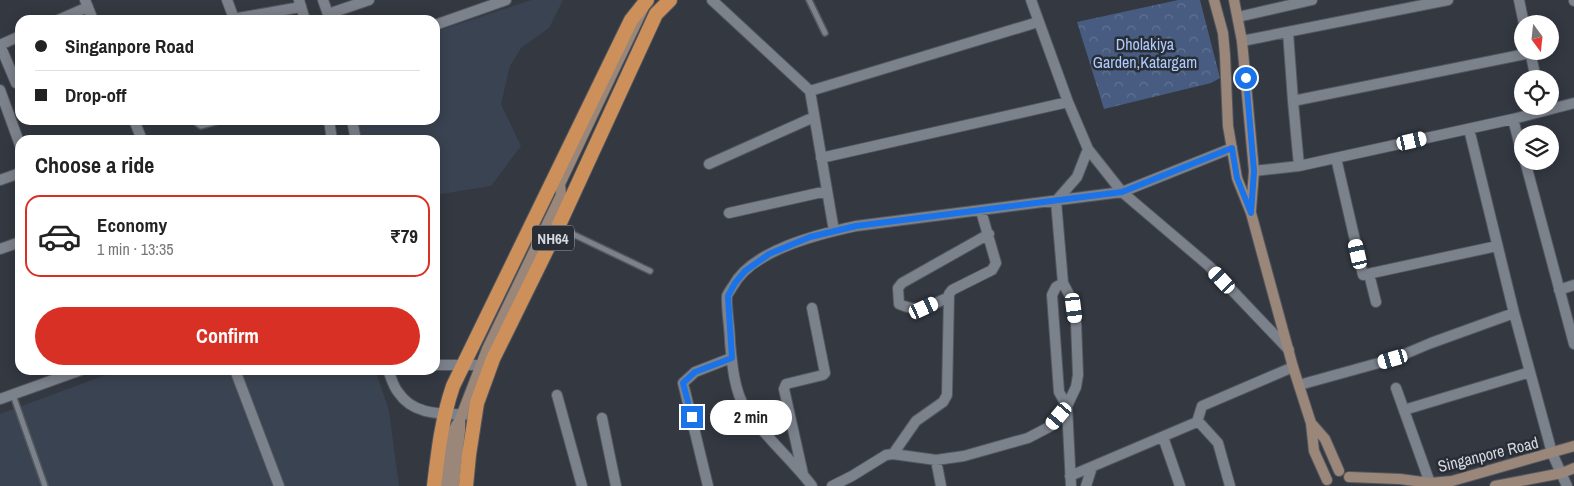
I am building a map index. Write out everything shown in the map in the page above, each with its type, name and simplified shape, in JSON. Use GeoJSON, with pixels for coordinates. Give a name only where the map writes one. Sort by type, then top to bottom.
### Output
{"type":"FeatureCollection","features":[{"type":"Feature","properties":{"kind":"highway","name":"NH64"},"geometry":{"type":"LineString","coordinates":[[466,486],[465,416],[477,403],[485,365],[558,227],[656,14],[670,0]]}},
{"type":"Feature","properties":{"kind":"highway","name":"NH64"},"geometry":{"type":"LineString","coordinates":[[434,486],[437,456],[445,414],[454,386],[631,20],[647,1]]}},
{"type":"Feature","properties":{"kind":"main road"},"geometry":{"type":"LineString","coordinates":[[1214,0],[1223,33],[1226,55],[1228,126],[1237,178],[1251,213],[1298,385],[1311,423],[1314,451],[1327,483]]}},
{"type":"Feature","properties":{"kind":"main road"},"geometry":{"type":"LineString","coordinates":[[1234,0],[1242,41],[1254,171],[1251,213]]}},
{"type":"Feature","properties":{"kind":"main road"},"geometry":{"type":"LineString","coordinates":[[485,365],[560,195],[560,184],[647,1]]}},
{"type":"Feature","properties":{"kind":"main road"},"geometry":{"type":"LineString","coordinates":[[560,195],[570,188],[646,23],[656,14]]}},
{"type":"Feature","properties":{"kind":"main road"},"geometry":{"type":"LineString","coordinates":[[445,486],[452,432],[465,416]]}},
{"type":"Feature","properties":{"kind":"main road"},"geometry":{"type":"LineString","coordinates":[[454,486],[460,431],[465,416]]}},
{"type":"Feature","properties":{"kind":"main road"},"geometry":{"type":"LineString","coordinates":[[1311,423],[1325,439],[1339,471],[1349,482]]}},
{"type":"Feature","properties":{"kind":"main road","name":"Singanpore Road"},"geometry":{"type":"LineString","coordinates":[[1349,482],[1400,479],[1430,483],[1452,481],[1574,446]]}},
{"type":"Feature","properties":{"kind":"main road","name":"Singanpore Road"},"geometry":{"type":"LineString","coordinates":[[1495,486],[1562,473],[1574,468]]}},
{"type":"Feature","properties":{"kind":"main road"},"geometry":{"type":"LineString","coordinates":[[1327,483],[1332,473],[1339,471]]}},
{"type":"Feature","properties":{"kind":"street"},"geometry":{"type":"LineString","coordinates":[[227,0],[233,15]]}},
{"type":"Feature","properties":{"kind":"street"},"geometry":{"type":"LineString","coordinates":[[323,0],[328,15]]}},
{"type":"Feature","properties":{"kind":"street"},"geometry":{"type":"LineString","coordinates":[[334,15],[369,0]]}},
{"type":"Feature","properties":{"kind":"street"},"geometry":{"type":"LineString","coordinates":[[440,23],[506,0]]}},
{"type":"Feature","properties":{"kind":"street"},"geometry":{"type":"LineString","coordinates":[[712,0],[810,91],[834,231]]}},
{"type":"Feature","properties":{"kind":"street"},"geometry":{"type":"LineString","coordinates":[[1031,0],[1068,102],[1088,149],[1122,192],[1209,266],[1289,350]]}},
{"type":"Feature","properties":{"kind":"street"},"geometry":{"type":"LineString","coordinates":[[1238,17],[1312,0]]}},
{"type":"Feature","properties":{"kind":"street"},"geometry":{"type":"LineString","coordinates":[[1242,41],[1448,0]]}},
{"type":"Feature","properties":{"kind":"street"},"geometry":{"type":"LineString","coordinates":[[1519,0],[1522,15]]}},
{"type":"Feature","properties":{"kind":"street"},"geometry":{"type":"LineString","coordinates":[[250,15],[300,3],[304,15]]}},
{"type":"Feature","properties":{"kind":"street"},"geometry":{"type":"LineString","coordinates":[[67,15],[86,4]]}},
{"type":"Feature","properties":{"kind":"street"},"geometry":{"type":"LineString","coordinates":[[810,91],[1038,22]]}},
{"type":"Feature","properties":{"kind":"street"},"geometry":{"type":"LineString","coordinates":[[1288,32],[1292,101],[1299,166]]}},
{"type":"Feature","properties":{"kind":"street"},"geometry":{"type":"LineString","coordinates":[[15,38],[0,45],[15,77]]}},
{"type":"Feature","properties":{"kind":"street"},"geometry":{"type":"LineString","coordinates":[[1292,101],[1514,55]]}},
{"type":"Feature","properties":{"kind":"street"},"geometry":{"type":"LineString","coordinates":[[15,84],[0,90],[16,135]]}},
{"type":"Feature","properties":{"kind":"street"},"geometry":{"type":"LineString","coordinates":[[821,158],[1068,102]]}},
{"type":"Feature","properties":{"kind":"street"},"geometry":{"type":"LineString","coordinates":[[1559,105],[1574,103]]}},
{"type":"Feature","properties":{"kind":"street"},"geometry":{"type":"LineString","coordinates":[[1254,171],[1299,166],[1469,129],[1524,115]]}},
{"type":"Feature","properties":{"kind":"street"},"geometry":{"type":"LineString","coordinates":[[709,164],[814,117]]}},
{"type":"Feature","properties":{"kind":"street"},"geometry":{"type":"LineString","coordinates":[[1513,119],[1515,125]]}},
{"type":"Feature","properties":{"kind":"street"},"geometry":{"type":"LineString","coordinates":[[1469,129],[1514,313],[1552,453],[1567,486]]}},
{"type":"Feature","properties":{"kind":"street"},"geometry":{"type":"LineString","coordinates":[[812,486],[803,474],[777,448],[745,408],[738,391],[732,358],[728,296],[735,283],[745,271],[769,254],[810,237],[856,226],[1122,192],[1232,148]]}},
{"type":"Feature","properties":{"kind":"street"},"geometry":{"type":"LineString","coordinates":[[832,486],[886,455],[893,454],[936,460],[964,456],[1028,438],[1051,426],[1067,406],[1076,387],[1078,375],[1074,308],[1063,283],[1056,201],[1077,177],[1088,149]]}},
{"type":"Feature","properties":{"kind":"street"},"geometry":{"type":"LineString","coordinates":[[1336,158],[1363,275],[1497,246]]}},
{"type":"Feature","properties":{"kind":"street"},"geometry":{"type":"LineString","coordinates":[[1526,170],[1574,343]]}},
{"type":"Feature","properties":{"kind":"street"},"geometry":{"type":"LineString","coordinates":[[0,180],[15,175]]}},
{"type":"Feature","properties":{"kind":"street"},"geometry":{"type":"LineString","coordinates":[[728,213],[827,191]]}},
{"type":"Feature","properties":{"kind":"street"},"geometry":{"type":"LineString","coordinates":[[893,454],[916,421],[943,402],[947,395],[949,297],[952,290],[995,267],[996,258],[982,211]]}},
{"type":"Feature","properties":{"kind":"street"},"geometry":{"type":"LineString","coordinates":[[949,297],[924,308],[911,309],[899,304],[898,288],[902,283],[989,234]]}},
{"type":"Feature","properties":{"kind":"street"},"geometry":{"type":"LineString","coordinates":[[0,249],[15,244]]}},
{"type":"Feature","properties":{"kind":"street"},"geometry":{"type":"LineString","coordinates":[[1369,274],[1376,302]]}},
{"type":"Feature","properties":{"kind":"street"},"geometry":{"type":"LineString","coordinates":[[1063,283],[1056,287],[1052,295],[1060,392],[1067,406],[1070,481]]}},
{"type":"Feature","properties":{"kind":"street"},"geometry":{"type":"LineString","coordinates":[[1559,290],[1574,285]]}},
{"type":"Feature","properties":{"kind":"street"},"geometry":{"type":"LineString","coordinates":[[803,474],[784,389],[786,384],[826,373],[812,308]]}},
{"type":"Feature","properties":{"kind":"street"},"geometry":{"type":"LineString","coordinates":[[1298,385],[1393,359],[1514,313]]}},
{"type":"Feature","properties":{"kind":"street"},"geometry":{"type":"LineString","coordinates":[[708,486],[683,383],[695,372],[732,358]]}},
{"type":"Feature","properties":{"kind":"street"},"geometry":{"type":"LineString","coordinates":[[440,365],[485,365]]}},
{"type":"Feature","properties":{"kind":"street"},"geometry":{"type":"LineString","coordinates":[[1198,421],[1202,406],[1293,367]]}},
{"type":"Feature","properties":{"kind":"street"},"geometry":{"type":"LineString","coordinates":[[1404,410],[1530,372]]}},
{"type":"Feature","properties":{"kind":"street"},"geometry":{"type":"LineString","coordinates":[[0,399],[67,375]]}},
{"type":"Feature","properties":{"kind":"street"},"geometry":{"type":"LineString","coordinates":[[237,375],[279,486]]}},
{"type":"Feature","properties":{"kind":"street"},"geometry":{"type":"LineString","coordinates":[[390,375],[397,392],[408,404],[418,410],[465,416]]}},
{"type":"Feature","properties":{"kind":"street"},"geometry":{"type":"LineString","coordinates":[[1396,388],[1430,483]]}},
{"type":"Feature","properties":{"kind":"street"},"geometry":{"type":"LineString","coordinates":[[557,395],[582,486]]}},
{"type":"Feature","properties":{"kind":"street"},"geometry":{"type":"LineString","coordinates":[[602,418],[616,486]]}},
{"type":"Feature","properties":{"kind":"street"},"geometry":{"type":"LineString","coordinates":[[1070,481],[1092,467],[1198,421]]}},
{"type":"Feature","properties":{"kind":"street"},"geometry":{"type":"LineString","coordinates":[[1198,421],[1218,443],[1230,486]]}},
{"type":"Feature","properties":{"kind":"street"},"geometry":{"type":"LineString","coordinates":[[1163,437],[1180,486]]}},
{"type":"Feature","properties":{"kind":"street"},"geometry":{"type":"LineString","coordinates":[[936,460],[941,486]]}},
{"type":"Feature","properties":{"kind":"street"},"geometry":{"type":"LineString","coordinates":[[1086,486],[1092,467]]}},
{"type":"Feature","properties":{"kind":"lane"},"geometry":{"type":"LineString","coordinates":[[808,0],[825,33]]}},
{"type":"Feature","properties":{"kind":"lane"},"geometry":{"type":"LineString","coordinates":[[558,227],[650,271]]}},
{"type":"Feature","properties":{"kind":"lane"},"geometry":{"type":"LineString","coordinates":[[13,395],[45,486]]}},
{"type":"Feature","properties":{"kind":"shaded area"},"geometry":{"type":"Polygon","coordinates":[[[531,0],[563,0],[549,28],[521,48],[510,66],[501,104],[521,146],[491,186],[440,194],[440,135],[359,135],[356,125],[440,125],[440,30],[531,0]]]}},
{"type":"Feature","properties":{"kind":"shaded area"},"geometry":{"type":"Polygon","coordinates":[[[105,375],[377,375],[389,410],[399,486],[0,486],[0,414],[105,375]]]}},
{"type":"Feature","properties":{"kind":"green space","name":"Dholakiya Garden,Katargam"},"geometry":{"type":"Polygon","coordinates":[[[1178,0],[1200,0],[1220,78],[1211,83],[1104,109],[1077,22],[1178,0]]]}},
{"type":"Feature","properties":{"kind":"route"},"geometry":{"type":"LineString","coordinates":[[692,417],[683,383],[695,372],[732,358],[728,296],[735,283],[745,271],[769,254],[810,237],[856,226],[1122,192],[1232,148],[1237,178],[1251,213],[1254,171],[1246,78]]}}]}
